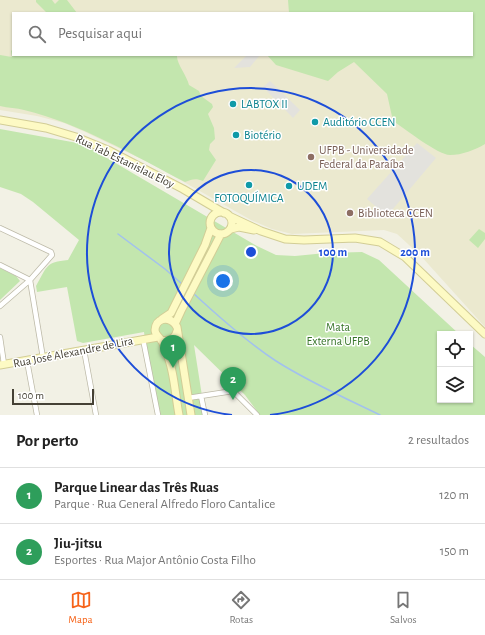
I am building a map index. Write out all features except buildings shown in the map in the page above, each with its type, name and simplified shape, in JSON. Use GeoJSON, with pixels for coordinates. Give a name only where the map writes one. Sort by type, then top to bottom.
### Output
{"type":"FeatureCollection","features":[{"type":"Feature","properties":{"kind":"street","name":"Rua Tab Estanislau Eloy"},"geometry":{"type":"LineString","coordinates":[[0,120],[46,128],[76,137],[110,151],[261,232]]}},
{"type":"Feature","properties":{"kind":"street","name":"Rua Tab Estanislau Eloy"},"geometry":{"type":"LineString","coordinates":[[201,199],[210,208],[213,216]]}},
{"type":"Feature","properties":{"kind":"street"},"geometry":{"type":"LineString","coordinates":[[218,213],[226,214],[232,220],[231,229],[227,233],[215,233],[211,228],[210,221],[213,216],[218,213]]}},
{"type":"Feature","properties":{"kind":"street"},"geometry":{"type":"LineString","coordinates":[[0,228],[50,252],[52,255],[30,280],[0,306]]}},
{"type":"Feature","properties":{"kind":"street","name":"Rua José Alexandre de Lira"},"geometry":{"type":"LineString","coordinates":[[145,338],[171,313],[206,245],[211,228]]}},
{"type":"Feature","properties":{"kind":"street","name":"Rua Tab Estanislau Eloy"},"geometry":{"type":"LineString","coordinates":[[231,229],[239,228],[261,232],[285,239],[304,240],[355,238],[380,242],[405,257],[485,334]]}},
{"type":"Feature","properties":{"kind":"street"},"geometry":{"type":"LineString","coordinates":[[175,324],[180,311],[221,234]]}},
{"type":"Feature","properties":{"kind":"street"},"geometry":{"type":"LineString","coordinates":[[0,265],[30,280]]}},
{"type":"Feature","properties":{"kind":"street"},"geometry":{"type":"LineString","coordinates":[[30,280],[43,358]]}},
{"type":"Feature","properties":{"kind":"street"},"geometry":{"type":"LineString","coordinates":[[179,415],[170,362],[160,338],[158,324],[170,319],[175,324],[177,331],[191,415]]}},
{"type":"Feature","properties":{"kind":"street"},"geometry":{"type":"LineString","coordinates":[[160,338],[168,341],[171,340],[174,338],[177,331]]}},
{"type":"Feature","properties":{"kind":"street"},"geometry":{"type":"LineString","coordinates":[[0,336],[2,365]]}},
{"type":"Feature","properties":{"kind":"street"},"geometry":{"type":"LineString","coordinates":[[145,338],[158,415]]}},
{"type":"Feature","properties":{"kind":"street","name":"Rua José Alexandre de Lira"},"geometry":{"type":"LineString","coordinates":[[2,365],[145,338],[160,338]]}},
{"type":"Feature","properties":{"kind":"street"},"geometry":{"type":"LineString","coordinates":[[84,350],[96,415]]}},
{"type":"Feature","properties":{"kind":"street"},"geometry":{"type":"LineString","coordinates":[[27,361],[37,415]]}},
{"type":"Feature","properties":{"kind":"street"},"geometry":{"type":"LineString","coordinates":[[188,398],[232,391],[257,415]]}},
{"type":"Feature","properties":{"kind":"street"},"geometry":{"type":"LineString","coordinates":[[201,396],[205,415]]}},
{"type":"Feature","properties":{"kind":"shaded area","name":"UFPB - Universidade Federal da Paraíba"},"geometry":{"type":"Polygon","coordinates":[[[0,0],[485,0],[485,327],[420,255],[397,234],[384,230],[292,234],[272,229],[251,220],[152,164],[64,123],[37,116],[0,110],[0,0]]]}},
{"type":"Feature","properties":{"kind":"shaded area"},"geometry":{"type":"Polygon","coordinates":[[[246,56],[259,56],[250,67],[234,68],[246,56]]]}},
{"type":"Feature","properties":{"kind":"shaded area"},"geometry":{"type":"Polygon","coordinates":[[[270,81],[300,110],[293,118],[263,87],[270,81]]]}},
{"type":"Feature","properties":{"kind":"shaded area"},"geometry":{"type":"Polygon","coordinates":[[[417,143],[436,158],[387,216],[367,199],[417,143]]]}},
{"type":"Feature","properties":{"kind":"green space"},"geometry":{"type":"Polygon","coordinates":[[[36,0],[52,0],[55,4],[59,0],[67,0],[76,12],[46,12],[36,2],[36,0]]]}},
{"type":"Feature","properties":{"kind":"green space"},"geometry":{"type":"Polygon","coordinates":[[[288,0],[485,0],[485,144],[468,152],[450,155],[438,151],[430,146],[393,121],[387,94],[354,62],[338,72],[328,81],[276,65],[268,56],[473,56],[473,12],[289,12],[288,0]]]}},
{"type":"Feature","properties":{"kind":"green space"},"geometry":{"type":"Polygon","coordinates":[[[12,50],[12,56],[177,56],[178,62],[189,85],[199,91],[201,96],[212,104],[213,107],[208,114],[214,128],[215,139],[210,144],[209,150],[216,160],[203,181],[194,179],[185,182],[106,141],[66,123],[24,110],[0,106],[0,55],[12,57],[11,51],[12,50]]]}},
{"type":"Feature","properties":{"kind":"green space","name":"Mata Externa UFPB"},"geometry":{"type":"Polygon","coordinates":[[[0,129],[83,144],[257,246],[276,255],[295,256],[362,252],[379,260],[456,331],[437,331],[437,403],[473,403],[473,347],[485,357],[485,415],[260,415],[245,395],[194,345],[205,415],[156,415],[144,332],[83,343],[77,341],[67,287],[37,292],[36,286],[45,270],[51,264],[68,260],[79,240],[33,202],[21,194],[0,187],[0,129]]]}},
{"type":"Feature","properties":{"kind":"green space"},"geometry":{"type":"Polygon","coordinates":[[[479,229],[485,233],[485,239],[478,248],[469,240],[479,229]]]}},
{"type":"Feature","properties":{"kind":"green space"},"geometry":{"type":"Polygon","coordinates":[[[0,268],[16,276],[20,281],[0,300],[0,268]]]}},
{"type":"Feature","properties":{"kind":"waterway"},"geometry":{"type":"LineString","coordinates":[[118,234],[165,269],[182,284]]}},
{"type":"Feature","properties":{"kind":"waterway"},"geometry":{"type":"LineString","coordinates":[[193,293],[223,320],[265,354],[314,383],[380,415]]}},
{"type":"Feature","properties":{"kind":"place","name":"LABTOX II"},"geometry":{"type":"Point","coordinates":[233,104]}},
{"type":"Feature","properties":{"kind":"place","name":"Auditório CCEN"},"geometry":{"type":"Point","coordinates":[315,122]}},
{"type":"Feature","properties":{"kind":"place","name":"Biotério"},"geometry":{"type":"Point","coordinates":[236,135]}},
{"type":"Feature","properties":{"kind":"place","name":"UFPB - Universidade Federal da Paraíba"},"geometry":{"type":"Point","coordinates":[311,157]}},
{"type":"Feature","properties":{"kind":"place","name":"FOTOQUÍMICA"},"geometry":{"type":"Point","coordinates":[249,185]}},
{"type":"Feature","properties":{"kind":"place","name":"UDEM"},"geometry":{"type":"Point","coordinates":[289,186]}},
{"type":"Feature","properties":{"kind":"place","name":"Biblioteca CCEN"},"geometry":{"type":"Point","coordinates":[350,213]}},
{"type":"Feature","properties":{"kind":"place","name":"Parque Linear das Três Ruas"},"geometry":{"type":"Point","coordinates":[173,368]}},
{"type":"Feature","properties":{"kind":"place","name":"Jiu-jitsu"},"geometry":{"type":"Point","coordinates":[233,400]}}]}
